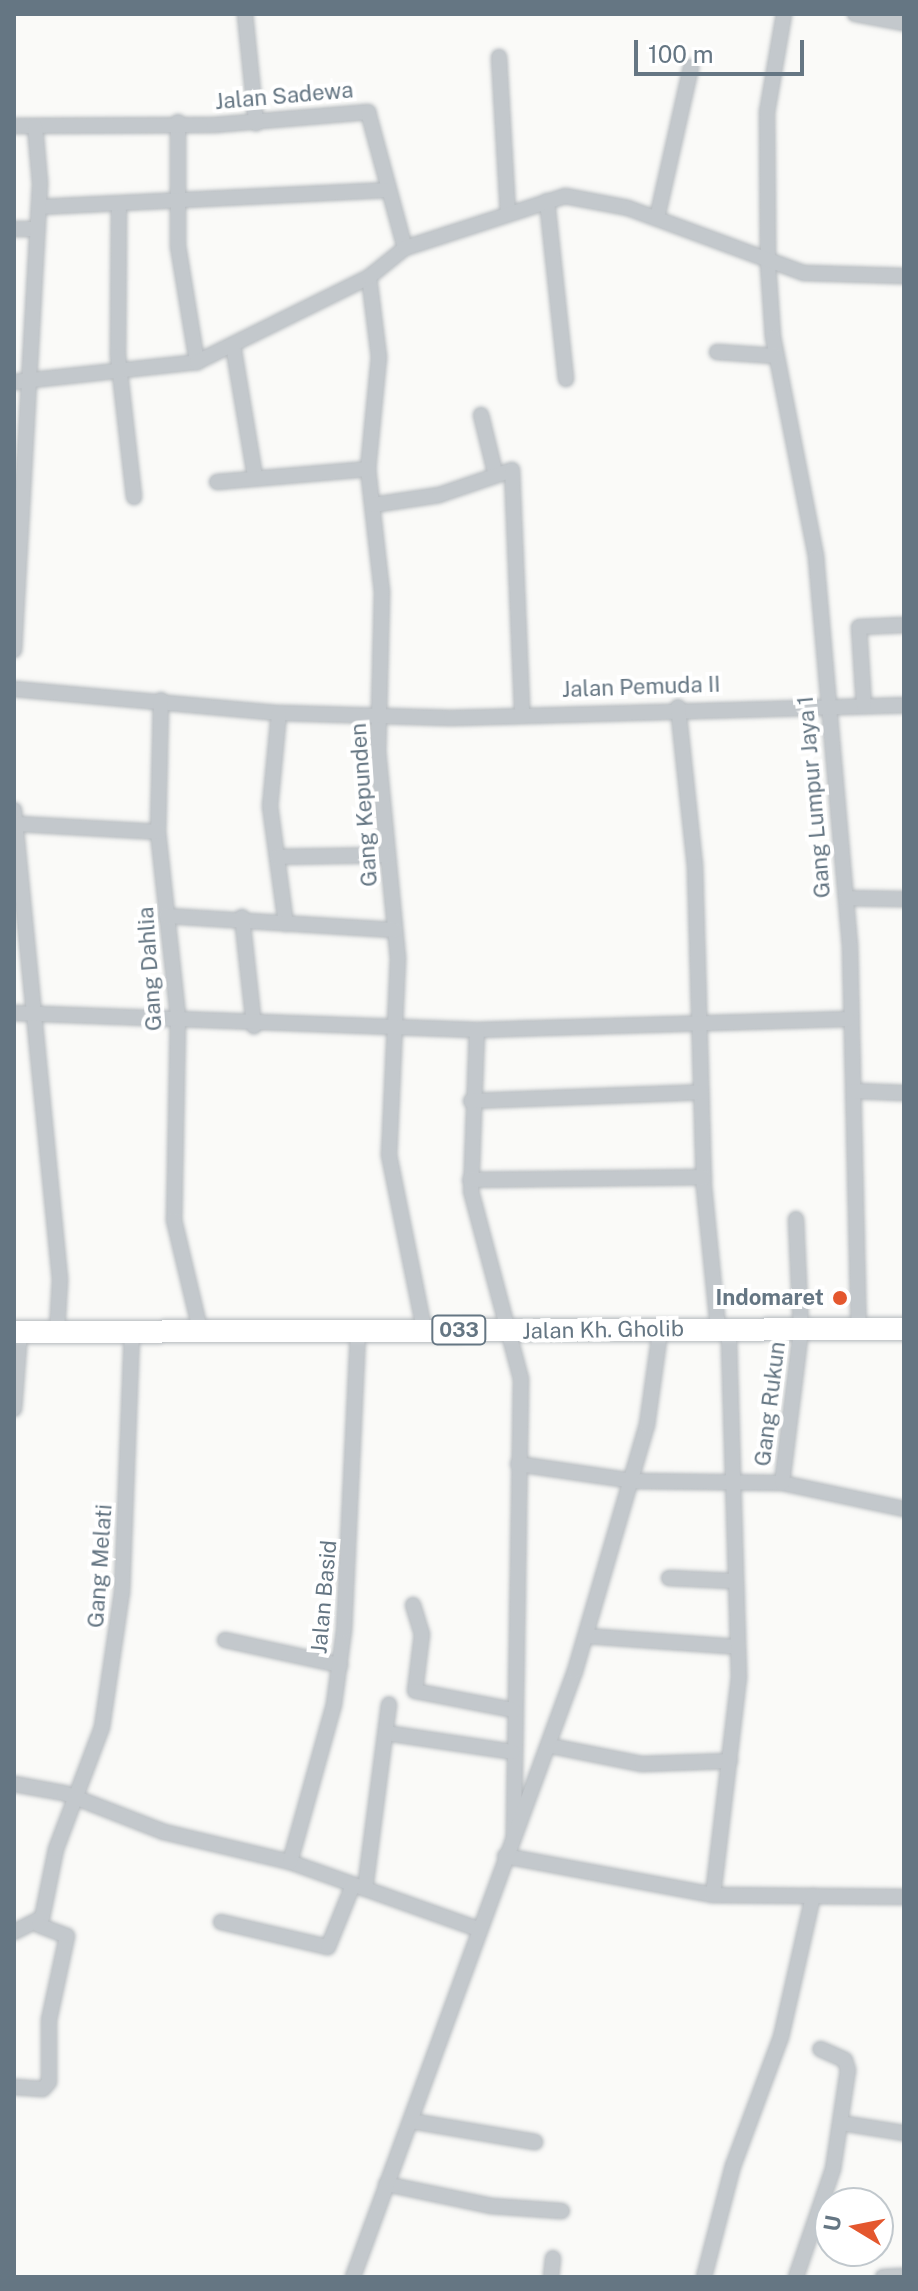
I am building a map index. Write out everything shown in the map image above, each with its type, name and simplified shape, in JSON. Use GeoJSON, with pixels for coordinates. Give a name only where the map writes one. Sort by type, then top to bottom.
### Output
{"type":"FeatureCollection","features":[{"type":"Feature","properties":{"kind":"main road","name":"Jalan Kh. Gholib"},"geometry":{"type":"LineString","coordinates":[[17,1332],[424,1328],[511,1332],[661,1326],[724,1333],[904,1329]]}},
{"type":"Feature","properties":{"kind":"street"},"geometry":{"type":"LineString","coordinates":[[245,14],[256,123]]}},
{"type":"Feature","properties":{"kind":"street","name":"Gang Lumpur Jaya 1"},"geometry":{"type":"LineString","coordinates":[[784,14],[767,112],[768,264],[776,356],[816,557],[826,704],[846,898],[848,1019],[855,1091],[859,1329]]}},
{"type":"Feature","properties":{"kind":"street"},"geometry":{"type":"LineString","coordinates":[[855,14],[904,23]]}},
{"type":"Feature","properties":{"kind":"street"},"geometry":{"type":"LineString","coordinates":[[499,57],[508,212]]}},
{"type":"Feature","properties":{"kind":"street"},"geometry":{"type":"LineString","coordinates":[[657,218],[691,67]]}},
{"type":"Feature","properties":{"kind":"street","name":"Jalan Sadewa"},"geometry":{"type":"LineString","coordinates":[[14,126],[256,123],[368,112],[405,248]]}},
{"type":"Feature","properties":{"kind":"street"},"geometry":{"type":"LineString","coordinates":[[178,122],[178,205],[184,309],[195,331],[197,362]]}},
{"type":"Feature","properties":{"kind":"street"},"geometry":{"type":"LineString","coordinates":[[14,650],[21,380],[39,207],[35,126]]}},
{"type":"Feature","properties":{"kind":"street"},"geometry":{"type":"LineString","coordinates":[[39,207],[178,205],[389,190]]}},
{"type":"Feature","properties":{"kind":"street"},"geometry":{"type":"LineString","coordinates":[[21,380],[197,362],[369,277],[405,248],[547,201],[593,198],[657,218],[768,264],[804,273],[904,276]]}},
{"type":"Feature","properties":{"kind":"street"},"geometry":{"type":"LineString","coordinates":[[547,201],[566,379]]}},
{"type":"Feature","properties":{"kind":"street"},"geometry":{"type":"LineString","coordinates":[[119,204],[120,372],[134,497]]}},
{"type":"Feature","properties":{"kind":"street"},"geometry":{"type":"LineString","coordinates":[[14,229],[36,229]]}},
{"type":"Feature","properties":{"kind":"street","name":"Gang Kepunden"},"geometry":{"type":"LineString","coordinates":[[369,277],[379,357],[368,469],[382,592],[379,715],[399,1025],[389,1155],[424,1328]]}},
{"type":"Feature","properties":{"kind":"street"},"geometry":{"type":"LineString","coordinates":[[233,345],[255,476]]}},
{"type":"Feature","properties":{"kind":"street"},"geometry":{"type":"LineString","coordinates":[[717,352],[776,356]]}},
{"type":"Feature","properties":{"kind":"street"},"geometry":{"type":"LineString","coordinates":[[481,415],[495,472]]}},
{"type":"Feature","properties":{"kind":"street"},"geometry":{"type":"LineString","coordinates":[[217,482],[255,476],[368,469]]}},
{"type":"Feature","properties":{"kind":"street"},"geometry":{"type":"LineString","coordinates":[[373,505],[439,495],[495,472],[512,470],[516,504],[508,510],[522,615],[522,713]]}},
{"type":"Feature","properties":{"kind":"street"},"geometry":{"type":"LineString","coordinates":[[864,706],[859,627],[904,625]]}},
{"type":"Feature","properties":{"kind":"street","name":"Jalan Pemuda II"},"geometry":{"type":"LineString","coordinates":[[14,689],[279,713],[379,715],[826,704],[904,705]]}},
{"type":"Feature","properties":{"kind":"street","name":"Gang Dahlia"},"geometry":{"type":"LineString","coordinates":[[161,700],[158,832],[178,1017],[174,1220],[200,1329]]}},
{"type":"Feature","properties":{"kind":"street"},"geometry":{"type":"LineString","coordinates":[[678,707],[695,866],[704,1177],[724,1333],[732,1480],[732,1581],[738,1647],[730,1761],[713,1895]]}},
{"type":"Feature","properties":{"kind":"street"},"geometry":{"type":"LineString","coordinates":[[279,713],[269,767],[286,924]]}},
{"type":"Feature","properties":{"kind":"street"},"geometry":{"type":"LineString","coordinates":[[57,1332],[60,1280],[30,1012],[15,817],[158,832]]}},
{"type":"Feature","properties":{"kind":"street"},"geometry":{"type":"LineString","coordinates":[[277,857],[388,855]]}},
{"type":"Feature","properties":{"kind":"street"},"geometry":{"type":"LineString","coordinates":[[846,898],[904,899]]}},
{"type":"Feature","properties":{"kind":"street"},"geometry":{"type":"LineString","coordinates":[[166,916],[242,917],[286,924],[395,930]]}},
{"type":"Feature","properties":{"kind":"street"},"geometry":{"type":"LineString","coordinates":[[242,917],[254,1026]]}},
{"type":"Feature","properties":{"kind":"street"},"geometry":{"type":"LineString","coordinates":[[14,1013],[178,1017],[254,1026],[399,1025],[477,1030],[848,1019]]}},
{"type":"Feature","properties":{"kind":"street"},"geometry":{"type":"LineString","coordinates":[[477,1030],[471,1101],[470,1180],[521,1379],[513,1752],[515,1841]]}},
{"type":"Feature","properties":{"kind":"street"},"geometry":{"type":"LineString","coordinates":[[855,1091],[904,1093]]}},
{"type":"Feature","properties":{"kind":"street"},"geometry":{"type":"LineString","coordinates":[[471,1101],[701,1092]]}},
{"type":"Feature","properties":{"kind":"street"},"geometry":{"type":"LineString","coordinates":[[470,1180],[704,1177]]}},
{"type":"Feature","properties":{"kind":"street","name":"Gang Rukun"},"geometry":{"type":"LineString","coordinates":[[782,1483],[801,1330],[796,1219]]}},
{"type":"Feature","properties":{"kind":"street"},"geometry":{"type":"LineString","coordinates":[[353,2277],[460,1997],[478,1929],[505,1856],[515,1841],[551,1746],[633,1481],[661,1326]]}},
{"type":"Feature","properties":{"kind":"street","name":"Gang Melati"},"geometry":{"type":"LineString","coordinates":[[39,1925],[75,1799],[102,1727],[116,1645],[132,1330]]}},
{"type":"Feature","properties":{"kind":"street","name":"Jalan Basid"},"geometry":{"type":"LineString","coordinates":[[290,1862],[340,1665],[352,1551],[358,1330]]}},
{"type":"Feature","properties":{"kind":"street"},"geometry":{"type":"LineString","coordinates":[[14,1409],[17,1332]]}},
{"type":"Feature","properties":{"kind":"street"},"geometry":{"type":"LineString","coordinates":[[518,1464],[633,1481],[782,1483],[904,1509]]}},
{"type":"Feature","properties":{"kind":"street"},"geometry":{"type":"LineString","coordinates":[[669,1578],[732,1581]]}},
{"type":"Feature","properties":{"kind":"street"},"geometry":{"type":"LineString","coordinates":[[413,1605],[422,1634],[415,1691],[514,1710]]}},
{"type":"Feature","properties":{"kind":"street"},"geometry":{"type":"LineString","coordinates":[[586,1636],[738,1647]]}},
{"type":"Feature","properties":{"kind":"street"},"geometry":{"type":"LineString","coordinates":[[225,1640],[340,1665]]}},
{"type":"Feature","properties":{"kind":"street"},"geometry":{"type":"LineString","coordinates":[[221,1922],[328,1947],[359,1887],[389,1705]]}},
{"type":"Feature","properties":{"kind":"street"},"geometry":{"type":"LineString","coordinates":[[386,1733],[513,1752]]}},
{"type":"Feature","properties":{"kind":"street"},"geometry":{"type":"LineString","coordinates":[[551,1746],[642,1764],[730,1761]]}},
{"type":"Feature","properties":{"kind":"street"},"geometry":{"type":"LineString","coordinates":[[14,1784],[75,1799],[164,1832],[290,1862],[478,1929]]}},
{"type":"Feature","properties":{"kind":"street"},"geometry":{"type":"LineString","coordinates":[[505,1856],[713,1895],[904,1897]]}},
{"type":"Feature","properties":{"kind":"street"},"geometry":{"type":"LineString","coordinates":[[704,2277],[735,2158],[781,2037],[813,1896]]}},
{"type":"Feature","properties":{"kind":"street"},"geometry":{"type":"LineString","coordinates":[[14,1932],[39,1925],[67,1936],[49,2020],[49,2082],[43,2089],[14,2087]]}},
{"type":"Feature","properties":{"kind":"street"},"geometry":{"type":"LineString","coordinates":[[796,2277],[841,2123],[848,2064],[820,2049]]}},
{"type":"Feature","properties":{"kind":"street"},"geometry":{"type":"LineString","coordinates":[[411,2121],[535,2142]]}},
{"type":"Feature","properties":{"kind":"street"},"geometry":{"type":"LineString","coordinates":[[841,2123],[904,2133]]}},
{"type":"Feature","properties":{"kind":"street"},"geometry":{"type":"LineString","coordinates":[[386,2184],[491,2206],[562,2211]]}},
{"type":"Feature","properties":{"kind":"street"},"geometry":{"type":"LineString","coordinates":[[551,2277],[553,2258]]}},
{"type":"Feature","properties":{"kind":"street"},"geometry":{"type":"LineString","coordinates":[[883,2277],[904,2276]]}},
{"type":"Feature","properties":{"kind":"place","name":"Indomaret"},"geometry":{"type":"Point","coordinates":[840,1298]}}]}
